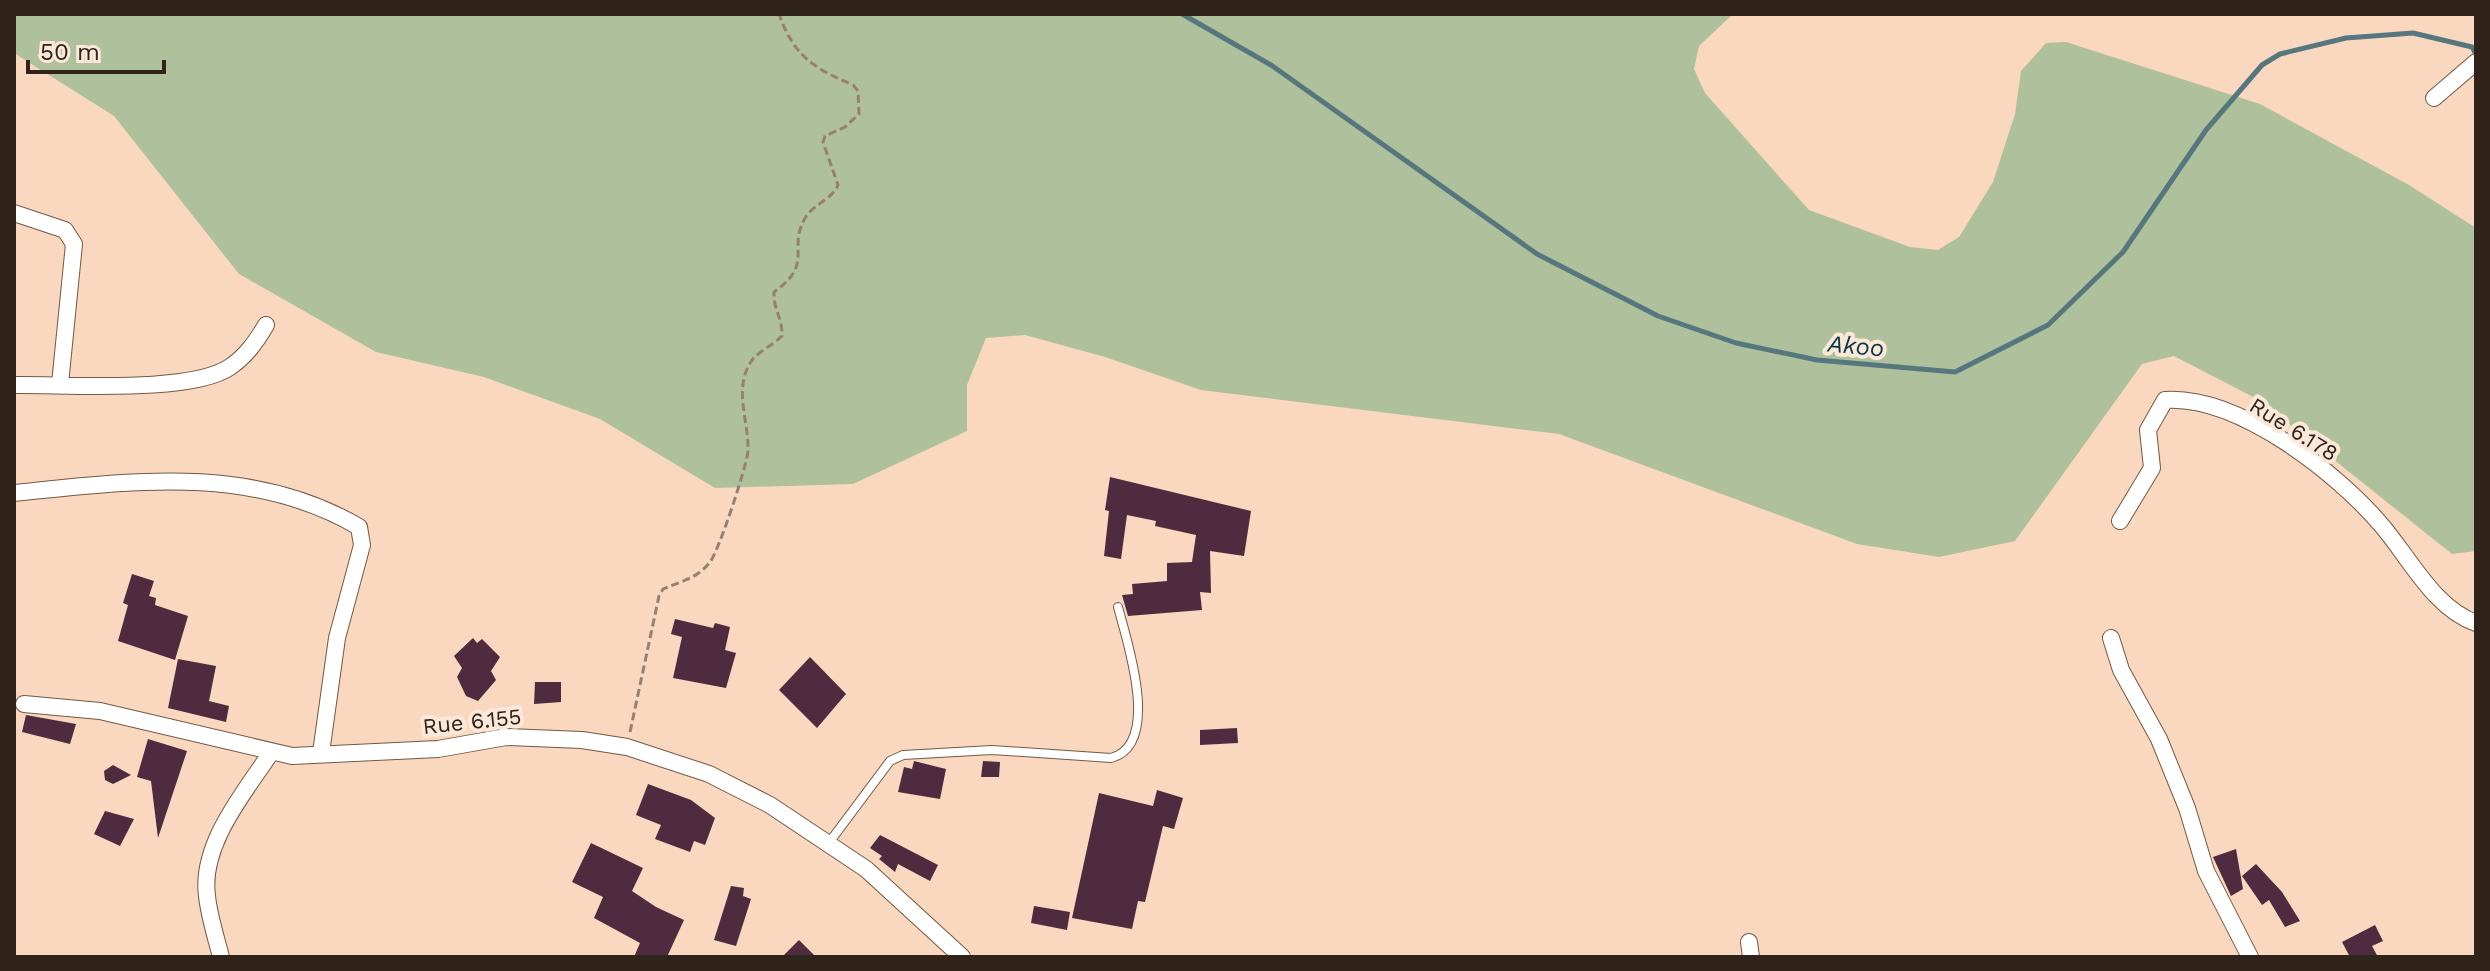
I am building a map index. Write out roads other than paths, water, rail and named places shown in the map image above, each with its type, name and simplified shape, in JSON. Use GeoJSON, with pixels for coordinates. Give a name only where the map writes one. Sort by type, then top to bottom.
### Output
{"type":"FeatureCollection","features":[{"type":"Feature","properties":{"kind":"street"},"geometry":{"type":"LineString","coordinates":[[2434,98],[2476,62]]}},
{"type":"Feature","properties":{"kind":"street"},"geometry":{"type":"LineString","coordinates":[[14,213],[65,230],[74,244],[60,384]]}},
{"type":"Feature","properties":{"kind":"street"},"geometry":{"type":"LineString","coordinates":[[14,385],[173,384],[227,369],[251,349],[266,325]]}},
{"type":"Feature","properties":{"kind":"street","name":"Rue 6.178"},"geometry":{"type":"LineString","coordinates":[[2120,521],[2152,468],[2148,430],[2165,400],[2189,398],[2256,425],[2317,464],[2380,523],[2445,606],[2476,623]]}},
{"type":"Feature","properties":{"kind":"street"},"geometry":{"type":"LineString","coordinates":[[14,493],[132,481],[239,485],[297,496],[359,527],[362,545],[337,638],[321,753]]}},
{"type":"Feature","properties":{"kind":"street"},"geometry":{"type":"LineString","coordinates":[[2111,638],[2121,670],[2159,739],[2187,808],[2206,871],[2250,957]]}},
{"type":"Feature","properties":{"kind":"street","name":"Rue 6.155"},"geometry":{"type":"LineString","coordinates":[[24,704],[100,711],[270,754],[438,749],[506,737],[582,740],[627,747],[667,759],[741,789],[828,844],[902,900],[962,957]]}},
{"type":"Feature","properties":{"kind":"street"},"geometry":{"type":"LineString","coordinates":[[221,957],[206,894],[207,876],[232,811],[270,754]]}},
{"type":"Feature","properties":{"kind":"lane"},"geometry":{"type":"LineString","coordinates":[[828,844],[890,761],[903,755],[992,750],[1121,755],[1129,748],[1138,724],[1136,682],[1118,607]]}},
{"type":"Feature","properties":{"kind":"waterway","name":"Akoo"},"geometry":{"type":"LineString","coordinates":[[1182,14],[1271,65],[1537,254],[1658,316],[1736,343],[1817,360],[1955,372],[2048,325],[2123,252],[2206,130],[2262,65],[2280,54],[2346,38],[2413,33],[2472,47],[2476,54]]}}]}
